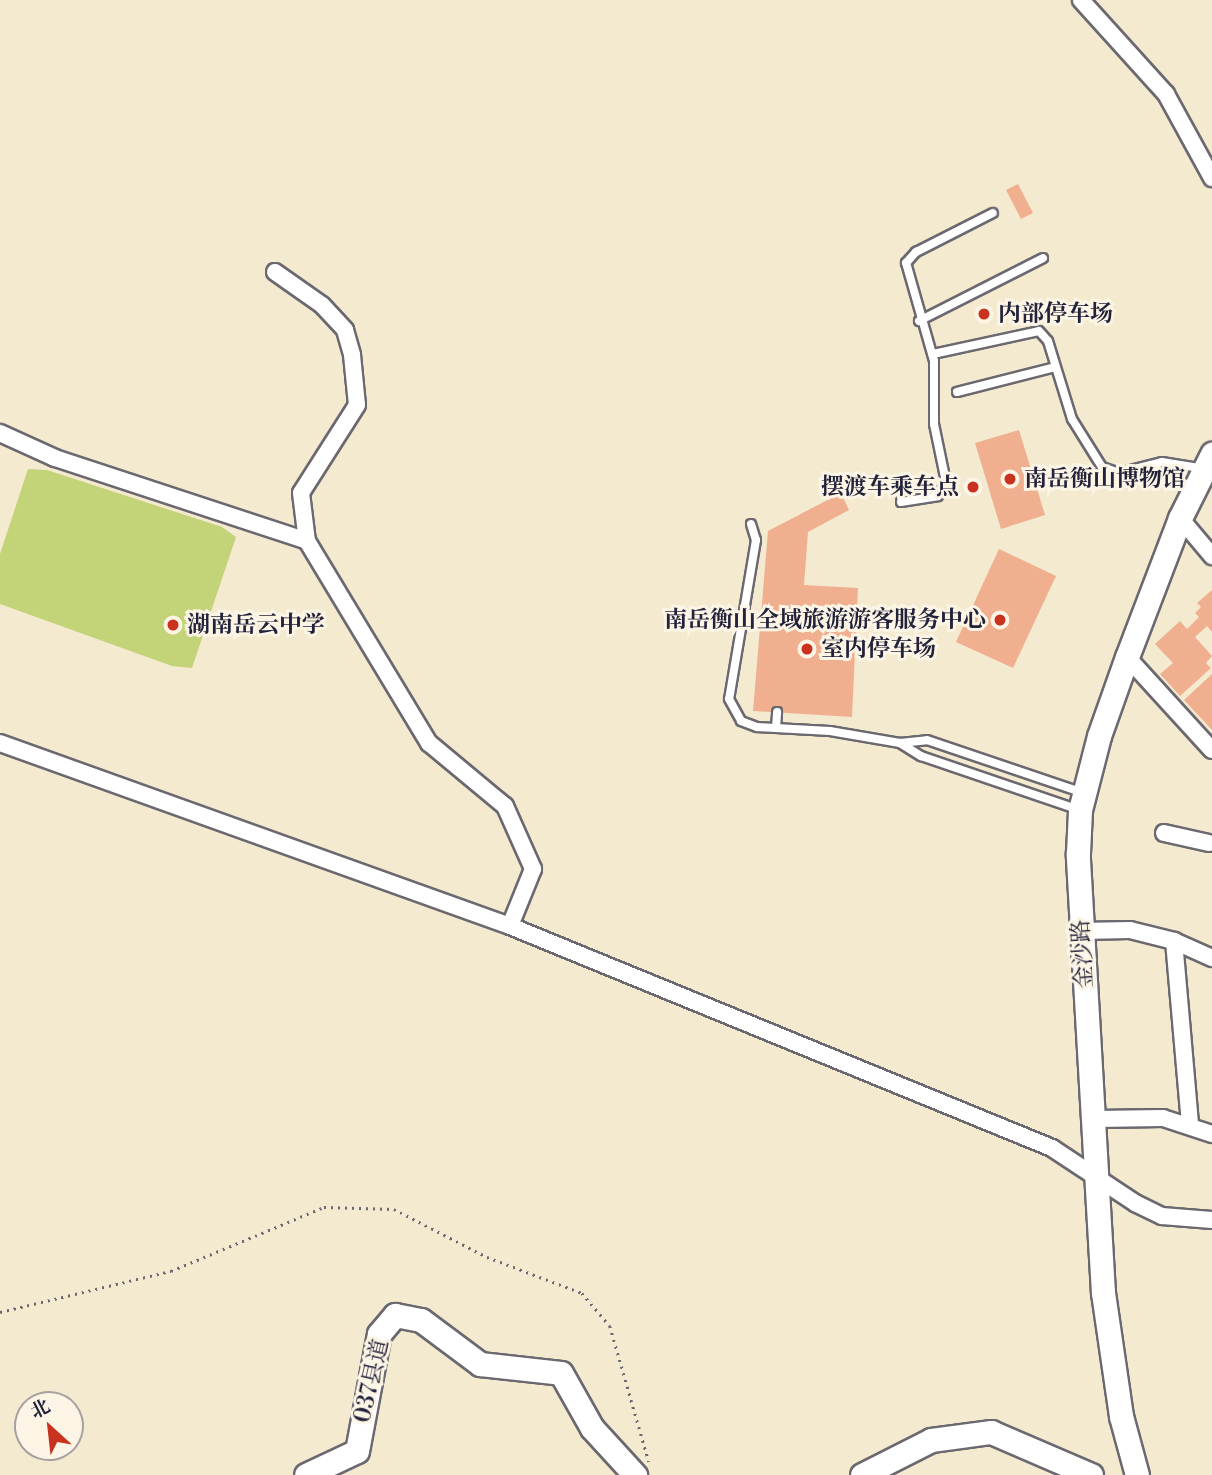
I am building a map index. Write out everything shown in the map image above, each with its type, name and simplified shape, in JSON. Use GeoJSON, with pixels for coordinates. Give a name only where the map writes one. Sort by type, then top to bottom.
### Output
{"type":"FeatureCollection","features":[{"type":"Feature","properties":{"kind":"main road","name":"金沙路"},"geometry":{"type":"LineString","coordinates":[[1138,1475],[1121,1416],[1103,1293],[1082,931],[1082,802],[1127,656],[1180,518],[1207,461]]}},
{"type":"Feature","properties":{"kind":"main road","name":"037县道"},"geometry":{"type":"LineString","coordinates":[[306,1475],[357,1451],[379,1334],[395,1315],[421,1320],[480,1364],[561,1373],[592,1428],[635,1475]]}},
{"type":"Feature","properties":{"kind":"main road"},"geometry":{"type":"LineString","coordinates":[[862,1475],[931,1440],[991,1432],[1091,1475]]}},
{"type":"Feature","properties":{"kind":"street"},"geometry":{"type":"LineString","coordinates":[[1081,0],[1166,94],[1212,178]]}},
{"type":"Feature","properties":{"kind":"street"},"geometry":{"type":"LineString","coordinates":[[275,272],[322,305],[345,330],[352,355],[357,405],[301,493],[307,541],[429,743],[505,806],[533,869],[510,926]]}},
{"type":"Feature","properties":{"kind":"street"},"geometry":{"type":"LineString","coordinates":[[0,433],[55,458],[307,541]]}},
{"type":"Feature","properties":{"kind":"street"},"geometry":{"type":"LineString","coordinates":[[1180,518],[1212,556]]}},
{"type":"Feature","properties":{"kind":"street"},"geometry":{"type":"LineString","coordinates":[[1127,656],[1212,750]]}},
{"type":"Feature","properties":{"kind":"street"},"geometry":{"type":"LineString","coordinates":[[0,743],[510,926],[1052,1148],[1097,1175],[1135,1203],[1162,1216],[1212,1220]]}},
{"type":"Feature","properties":{"kind":"street"},"geometry":{"type":"LineString","coordinates":[[1164,833],[1211,841]]}},
{"type":"Feature","properties":{"kind":"street"},"geometry":{"type":"LineString","coordinates":[[1082,931],[1130,930],[1174,941],[1212,958]]}},
{"type":"Feature","properties":{"kind":"street"},"geometry":{"type":"LineString","coordinates":[[1174,941],[1190,1125]]}},
{"type":"Feature","properties":{"kind":"street"},"geometry":{"type":"LineString","coordinates":[[1095,1119],[1163,1118],[1212,1133]]}},
{"type":"Feature","properties":{"kind":"lane"},"geometry":{"type":"LineString","coordinates":[[901,502],[938,496],[946,482],[934,424],[933,354],[919,321],[906,268],[908,259],[993,213]]}},
{"type":"Feature","properties":{"kind":"lane"},"geometry":{"type":"LineString","coordinates":[[919,321],[1044,258]]}},
{"type":"Feature","properties":{"kind":"lane"},"geometry":{"type":"LineString","coordinates":[[933,354],[1036,330],[1047,338],[1072,419],[1107,470],[1127,472],[1162,462],[1207,461]]}},
{"type":"Feature","properties":{"kind":"lane"},"geometry":{"type":"LineString","coordinates":[[957,392],[1055,367]]}},
{"type":"Feature","properties":{"kind":"lane"},"geometry":{"type":"LineString","coordinates":[[751,524],[755,551],[729,699],[741,721],[776,728],[900,743],[928,740],[1082,802]]}},
{"type":"Feature","properties":{"kind":"lane"},"geometry":{"type":"LineString","coordinates":[[776,728],[777,712]]}},
{"type":"Feature","properties":{"kind":"lane"},"geometry":{"type":"LineString","coordinates":[[900,743],[921,756],[1082,802]]}},
{"type":"Feature","properties":{"kind":"path"},"geometry":{"type":"LineString","coordinates":[[0,1312],[170,1271],[324,1207],[394,1209],[487,1257],[582,1293],[610,1326],[653,1475]]}},
{"type":"Feature","properties":{"kind":"green space"},"geometry":{"type":"Polygon","coordinates":[[[28,469],[47,470],[222,527],[236,537],[192,668],[172,666],[0,604],[0,554],[28,469]]]}},
{"type":"Feature","properties":{"kind":"building"},"geometry":{"type":"Polygon","coordinates":[[[1018,184],[1033,213],[1021,219],[1006,190],[1018,184]]]}},
{"type":"Feature","properties":{"kind":"building","name":"南岳衡山博物馆"},"geometry":{"type":"Polygon","coordinates":[[[1019,430],[1045,515],[1001,529],[975,443],[1019,430]]]}},
{"type":"Feature","properties":{"kind":"building","name":"室内停车场"},"geometry":{"type":"Polygon","coordinates":[[[841,493],[849,510],[808,532],[804,585],[858,588],[852,717],[753,711],[768,531],[841,493]]]}},
{"type":"Feature","properties":{"kind":"building","name":"南岳衡山全域旅游游客服务中心"},"geometry":{"type":"Polygon","coordinates":[[[999,549],[1056,576],[1013,668],[956,642],[999,549]]]}},
{"type":"Feature","properties":{"kind":"building"},"geometry":{"type":"Polygon","coordinates":[[[1212,590],[1212,632],[1207,626],[1195,637],[1212,656],[1206,663],[1211,668],[1180,696],[1160,674],[1173,663],[1155,644],[1180,621],[1187,629],[1199,617],[1195,613],[1201,607],[1197,603],[1212,590]]]}},
{"type":"Feature","properties":{"kind":"building"},"geometry":{"type":"Polygon","coordinates":[[[1212,674],[1212,730],[1184,700],[1212,674]]]}},
{"type":"Feature","properties":{"kind":"place","name":"内部停车场"},"geometry":{"type":"Point","coordinates":[984,314]}},
{"type":"Feature","properties":{"kind":"place","name":"南岳衡山博物馆"},"geometry":{"type":"Point","coordinates":[1010,479]}},
{"type":"Feature","properties":{"kind":"place","name":"摆渡车乘车点"},"geometry":{"type":"Point","coordinates":[973,487]}},
{"type":"Feature","properties":{"kind":"place","name":"南岳衡山全域旅游游客服务中心"},"geometry":{"type":"Point","coordinates":[1000,620]}},
{"type":"Feature","properties":{"kind":"place","name":"湖南岳云中学"},"geometry":{"type":"Point","coordinates":[173,625]}},
{"type":"Feature","properties":{"kind":"place","name":"室内停车场"},"geometry":{"type":"Point","coordinates":[807,649]}}]}
